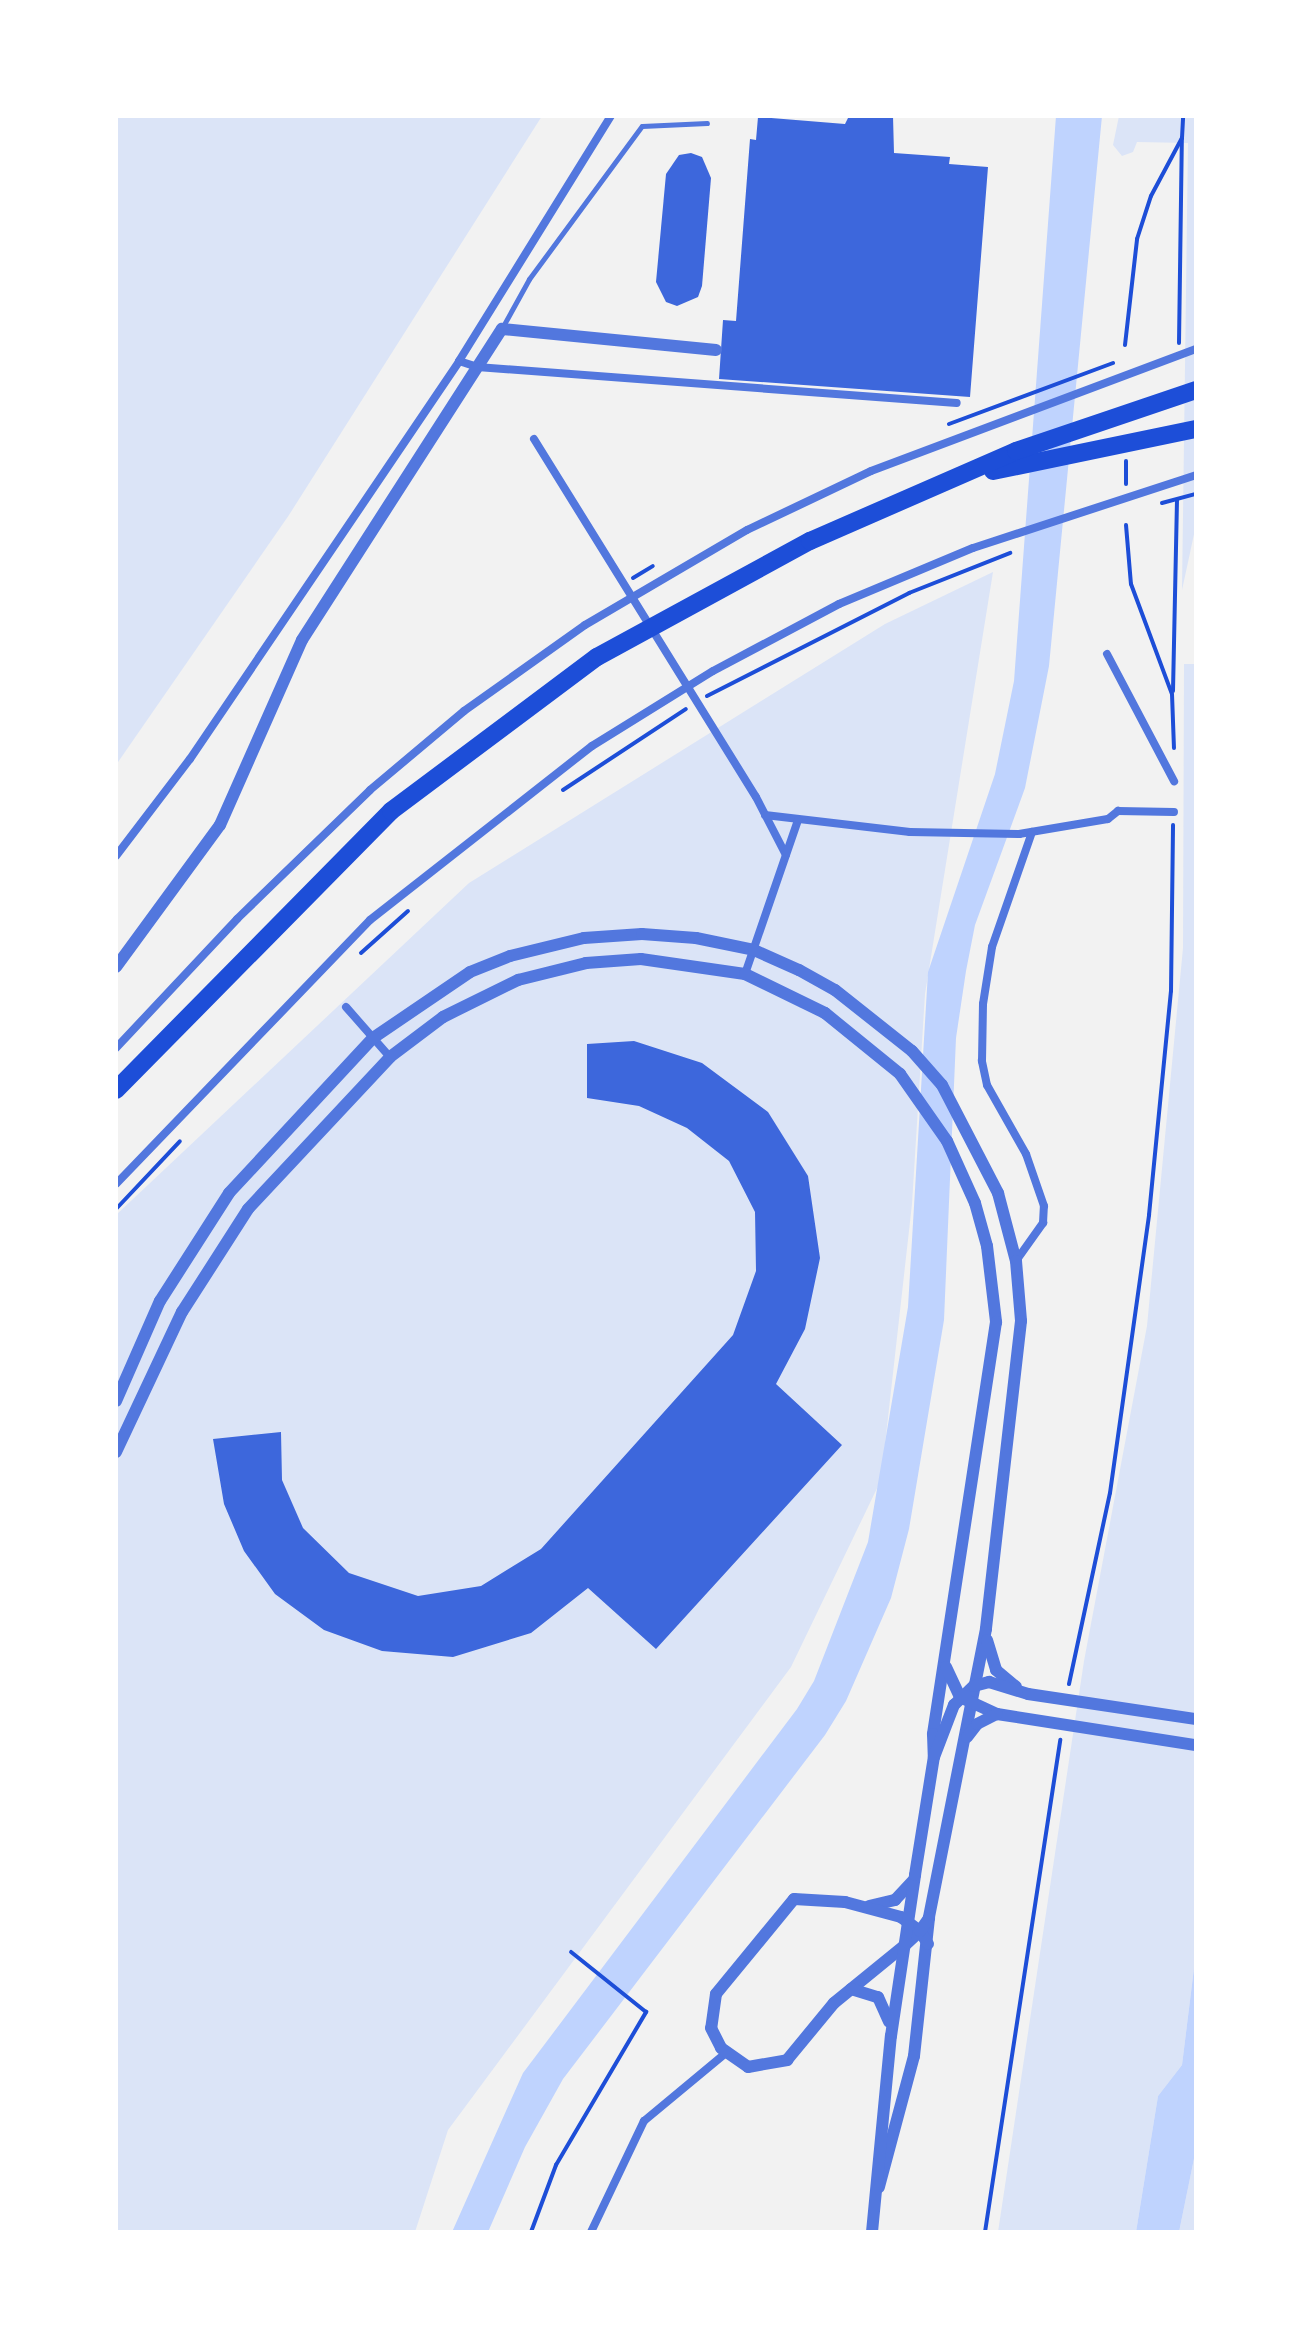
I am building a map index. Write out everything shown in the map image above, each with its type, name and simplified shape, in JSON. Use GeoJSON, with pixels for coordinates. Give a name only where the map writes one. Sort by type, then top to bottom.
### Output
{"type":"FeatureCollection","features":[{"type":"Feature","properties":{"kind":"highway"},"geometry":{"type":"LineString","coordinates":[[116,1090],[391,811],[477,742],[597,657],[729,582],[939,483],[1196,388]]}},
{"type":"Feature","properties":{"kind":"highway"},"geometry":{"type":"LineString","coordinates":[[939,483],[1196,429]]}},
{"type":"Feature","properties":{"kind":"street"},"geometry":{"type":"LineString","coordinates":[[116,856],[190,759],[459,361],[611,116]]}},
{"type":"Feature","properties":{"kind":"street"},"geometry":{"type":"LineString","coordinates":[[484,321],[502,329],[716,350]]}},
{"type":"Feature","properties":{"kind":"street"},"geometry":{"type":"LineString","coordinates":[[116,967],[220,825],[302,640],[502,329]]}},
{"type":"Feature","properties":{"kind":"street"},"geometry":{"type":"LineString","coordinates":[[116,1048],[370,790],[464,711],[585,625],[807,500],[974,428],[1193,350]]}},
{"type":"Feature","properties":{"kind":"street"},"geometry":{"type":"LineString","coordinates":[[459,361],[477,367],[957,403]]}},
{"type":"Feature","properties":{"kind":"street"},"geometry":{"type":"LineString","coordinates":[[534,439],[765,815],[786,855]]}},
{"type":"Feature","properties":{"kind":"street"},"geometry":{"type":"LineString","coordinates":[[116,1184],[370,920],[592,746],[713,671],[839,604],[973,548],[1115,498],[1192,476]]}},
{"type":"Feature","properties":{"kind":"street"},"geometry":{"type":"LineString","coordinates":[[1107,654],[1174,781]]}},
{"type":"Feature","properties":{"kind":"street"},"geometry":{"type":"LineString","coordinates":[[765,815],[910,832],[1019,834],[1108,819],[1118,811],[1174,812]]}},
{"type":"Feature","properties":{"kind":"street"},"geometry":{"type":"LineString","coordinates":[[745,974],[798,820]]}},
{"type":"Feature","properties":{"kind":"street"},"geometry":{"type":"LineString","coordinates":[[1016,1261],[1043,1223],[1044,1206],[1026,1154],[987,1085],[982,1061],[983,1004],[992,947],[1032,832]]}},
{"type":"Feature","properties":{"kind":"street"},"geometry":{"type":"LineString","coordinates":[[116,1401],[160,1301],[195,1239],[238,1183],[373,1038],[470,972],[547,945],[642,934],[754,950],[835,990],[882,1024],[942,1085],[966,1126],[998,1193],[1016,1261],[1021,1321],[986,1629],[974,1686],[934,1757]]}},
{"type":"Feature","properties":{"kind":"street"},"geometry":{"type":"LineString","coordinates":[[116,1452],[216,1252],[248,1209],[390,1057],[481,995],[552,970],[641,959],[745,974],[825,1013],[875,1051],[924,1103],[965,1180],[987,1246],[996,1322],[915,1875],[916,1927]]}},
{"type":"Feature","properties":{"kind":"street"},"geometry":{"type":"LineString","coordinates":[[346,1007],[390,1057]]}},
{"type":"Feature","properties":{"kind":"street"},"geometry":{"type":"LineString","coordinates":[[986,1629],[996,1670],[1028,1694]]}},
{"type":"Feature","properties":{"kind":"street"},"geometry":{"type":"LineString","coordinates":[[879,2187],[914,2056],[930,1947],[929,1918],[962,1748],[965,1701],[946,1667]]}},
{"type":"Feature","properties":{"kind":"street"},"geometry":{"type":"LineString","coordinates":[[974,1686],[989,1682],[1028,1694],[1196,1719]]}},
{"type":"Feature","properties":{"kind":"street"},"geometry":{"type":"LineString","coordinates":[[965,1701],[997,1714],[1196,1745]]}},
{"type":"Feature","properties":{"kind":"street"},"geometry":{"type":"LineString","coordinates":[[962,1748],[977,1724],[997,1714]]}},
{"type":"Feature","properties":{"kind":"street"},"geometry":{"type":"LineString","coordinates":[[865,1906],[895,1900],[915,1875]]}},
{"type":"Feature","properties":{"kind":"street"},"geometry":{"type":"LineString","coordinates":[[929,1918],[916,1927],[904,1946],[851,1989],[787,2060],[748,2067],[726,2053],[711,2028],[716,1994],[783,1907],[807,1898],[865,1906],[916,1927],[930,1947]]}},
{"type":"Feature","properties":{"kind":"street"},"geometry":{"type":"LineString","coordinates":[[872,2232],[879,2187],[891,2036],[904,1946]]}},
{"type":"Feature","properties":{"kind":"street"},"geometry":{"type":"LineString","coordinates":[[851,1989],[878,1997],[887,2009],[891,2036]]}},
{"type":"Feature","properties":{"kind":"street"},"geometry":{"type":"LineString","coordinates":[[591,2232],[644,2121],[726,2053]]}},
{"type":"Feature","properties":{"kind":"lane"},"geometry":{"type":"LineString","coordinates":[[502,329],[537,267],[642,126],[707,123]]}},
{"type":"Feature","properties":{"kind":"path"},"geometry":{"type":"LineString","coordinates":[[1179,328],[1183,116]]}},
{"type":"Feature","properties":{"kind":"path"},"geometry":{"type":"LineString","coordinates":[[1125,345],[1137,239],[1151,196],[1182,138]]}},
{"type":"Feature","properties":{"kind":"path"},"geometry":{"type":"LineString","coordinates":[[1188,496],[1196,494]]}},
{"type":"Feature","properties":{"kind":"path"},"geometry":{"type":"LineString","coordinates":[[1174,781],[1172,694],[1176,510]]}},
{"type":"Feature","properties":{"kind":"path"},"geometry":{"type":"LineString","coordinates":[[1126,525],[1137,609],[1172,694]]}},
{"type":"Feature","properties":{"kind":"path"},"geometry":{"type":"LineString","coordinates":[[704,698],[909,593],[1018,550]]}},
{"type":"Feature","properties":{"kind":"path"},"geometry":{"type":"LineString","coordinates":[[551,797],[691,706]]}},
{"type":"Feature","properties":{"kind":"path"},"geometry":{"type":"LineString","coordinates":[[1072,1670],[1110,1493],[1149,1215],[1171,991],[1174,812]]}},
{"type":"Feature","properties":{"kind":"path"},"geometry":{"type":"LineString","coordinates":[[349,963],[414,905]]}},
{"type":"Feature","properties":{"kind":"path"},"geometry":{"type":"LineString","coordinates":[[116,1209],[187,1134]]}},
{"type":"Feature","properties":{"kind":"path"},"geometry":{"type":"LineString","coordinates":[[985,2232],[1058,1755]]}},
{"type":"Feature","properties":{"kind":"path"},"geometry":{"type":"LineString","coordinates":[[531,2232],[556,2165],[646,2012],[571,1952]]}},
{"type":"Feature","properties":{"kind":"shaded area"},"geometry":{"type":"Polygon","coordinates":[[[116,116],[542,116],[289,515],[116,765],[116,116]]]}},
{"type":"Feature","properties":{"kind":"shaded area"},"geometry":{"type":"Polygon","coordinates":[[[1119,116],[1196,116],[1196,525],[1182,590],[1188,143],[1137,142],[1133,152],[1122,156],[1113,145],[1119,116]]]}},
{"type":"Feature","properties":{"kind":"shaded area"},"geometry":{"type":"Polygon","coordinates":[[[993,572],[925,994],[912,1204],[881,1480],[791,1667],[448,2130],[415,2232],[116,2232],[116,1215],[469,883],[885,624],[993,572]]]}},
{"type":"Feature","properties":{"kind":"shaded area"},"geometry":{"type":"Polygon","coordinates":[[[1184,664],[1196,664],[1196,1952],[1182,2065],[1158,2096],[1136,2232],[998,2232],[1084,1661],[1147,1326],[1183,948],[1184,664]]]}},
{"type":"Feature","properties":{"kind":"shaded area"},"geometry":{"type":"Polygon","coordinates":[[[1196,2149],[1196,2232],[1179,2232],[1196,2149]]]}},
{"type":"Feature","properties":{"kind":"water"},"geometry":{"type":"Polygon","coordinates":[[[1056,116],[1102,116],[1049,666],[1025,788],[975,925],[966,971],[956,1038],[944,1320],[909,1529],[891,1598],[846,1701],[825,1735],[563,2079],[525,2147],[488,2232],[452,2232],[523,2073],[797,1709],[814,1681],[868,1542],[908,1307],[928,972],[995,774],[1014,681],[1056,116]]]}},
{"type":"Feature","properties":{"kind":"water"},"geometry":{"type":"Polygon","coordinates":[[[1196,1952],[1196,2149],[1179,2232],[1136,2232],[1158,2096],[1182,2065],[1196,1952]]]}},
{"type":"Feature","properties":{"kind":"building"},"geometry":{"type":"Polygon","coordinates":[[[849,116],[893,116],[894,153],[950,157],[949,164],[988,167],[970,397],[719,379],[723,320],[736,321],[750,139],[756,140],[758,117],[845,124],[849,116]]]}},
{"type":"Feature","properties":{"kind":"building"},"geometry":{"type":"Polygon","coordinates":[[[691,153],[702,157],[711,178],[702,286],[698,297],[677,306],[666,302],[656,282],[666,174],[679,155],[691,153]]]}},
{"type":"Feature","properties":{"kind":"building"},"geometry":{"type":"Polygon","coordinates":[[[634,1041],[702,1063],[768,1112],[808,1176],[820,1258],[805,1329],[776,1384],[842,1445],[656,1649],[588,1588],[531,1633],[453,1657],[382,1651],[324,1630],[275,1594],[244,1551],[224,1504],[213,1439],[281,1432],[282,1480],[303,1528],[349,1573],[418,1596],[481,1586],[541,1549],[733,1335],[756,1271],[755,1212],[729,1161],[687,1128],[639,1106],[587,1098],[587,1044],[634,1041]]]}}]}
